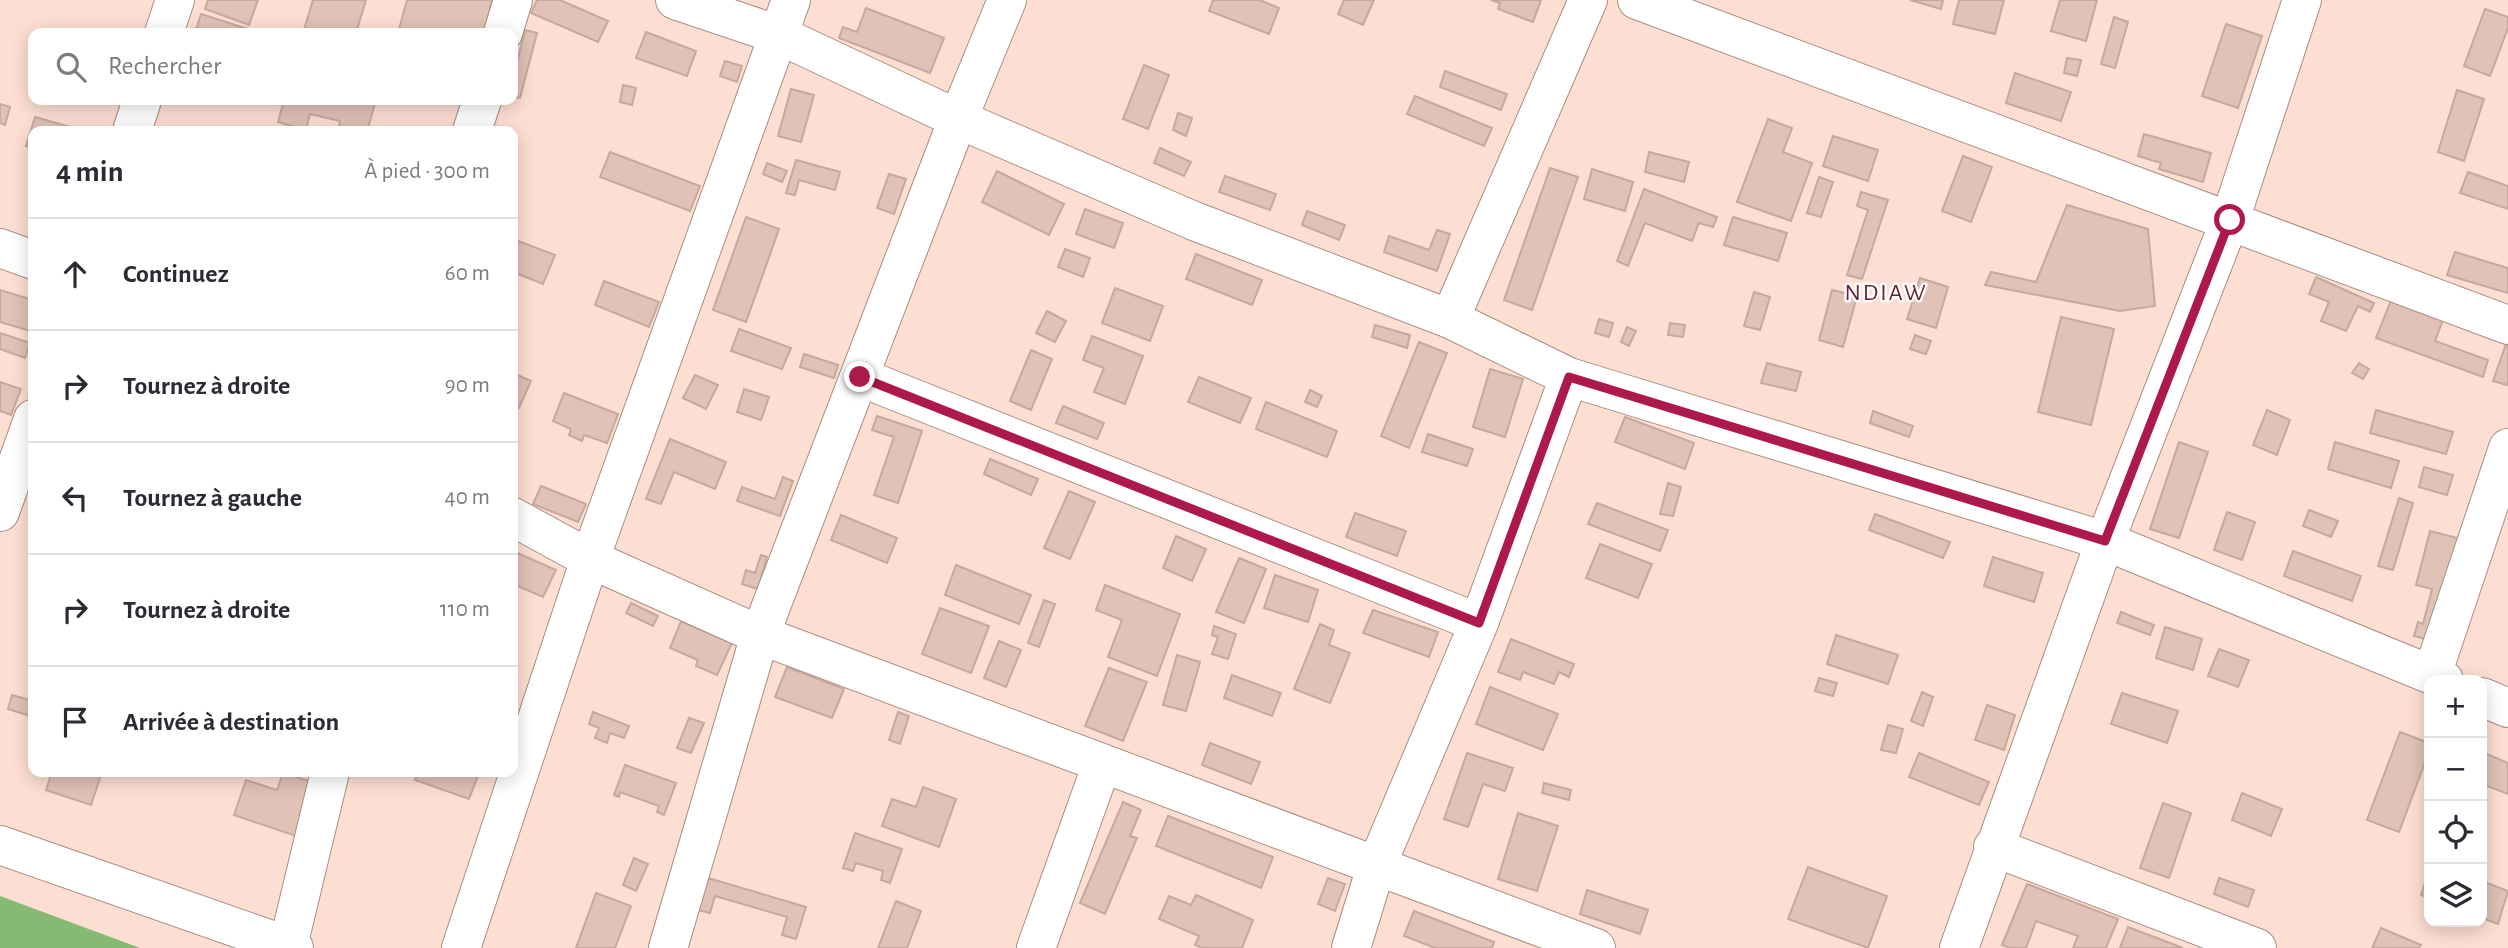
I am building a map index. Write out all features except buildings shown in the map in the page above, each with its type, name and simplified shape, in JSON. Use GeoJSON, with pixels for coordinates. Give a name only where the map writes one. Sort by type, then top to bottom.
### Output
{"type":"FeatureCollection","features":[{"type":"Feature","properties":{"kind":"street"},"geometry":{"type":"LineString","coordinates":[[166,28],[175,0]]}},
{"type":"Feature","properties":{"kind":"street"},"geometry":{"type":"LineString","coordinates":[[505,28],[513,0]]}},
{"type":"Feature","properties":{"kind":"street"},"geometry":{"type":"LineString","coordinates":[[675,0],[785,18],[958,119],[1194,221],[1450,319],[1569,377],[2105,541],[2431,675]]}},
{"type":"Feature","properties":{"kind":"street"},"geometry":{"type":"LineString","coordinates":[[668,948],[760,635],[958,119],[1007,0]]}},
{"type":"Feature","properties":{"kind":"street"},"geometry":{"type":"LineString","coordinates":[[1450,319],[1588,0]]}},
{"type":"Feature","properties":{"kind":"street"},"geometry":{"type":"LineString","coordinates":[[1637,0],[2508,325]]}},
{"type":"Feature","properties":{"kind":"street"},"geometry":{"type":"LineString","coordinates":[[1959,948],[2105,541],[2230,220],[2302,0]]}},
{"type":"Feature","properties":{"kind":"street"},"geometry":{"type":"LineString","coordinates":[[520,752],[785,18]]}},
{"type":"Feature","properties":{"kind":"street"},"geometry":{"type":"LineString","coordinates":[[134,126],[140,105]]}},
{"type":"Feature","properties":{"kind":"street"},"geometry":{"type":"LineString","coordinates":[[474,126],[480,105]]}},
{"type":"Feature","properties":{"kind":"street"},"geometry":{"type":"LineString","coordinates":[[0,248],[28,258]]}},
{"type":"Feature","properties":{"kind":"street"},"geometry":{"type":"LineString","coordinates":[[860,377],[1479,623]]}},
{"type":"Feature","properties":{"kind":"street"},"geometry":{"type":"LineString","coordinates":[[1351,948],[1376,867],[1479,623],[1569,377]]}},
{"type":"Feature","properties":{"kind":"street"},"geometry":{"type":"LineString","coordinates":[[0,512],[28,433]]}},
{"type":"Feature","properties":{"kind":"street"},"geometry":{"type":"LineString","coordinates":[[2439,675],[2508,448]]}},
{"type":"Feature","properties":{"kind":"street"},"geometry":{"type":"LineString","coordinates":[[518,520],[590,559],[760,635],[1596,948]]}},
{"type":"Feature","properties":{"kind":"street"},"geometry":{"type":"LineString","coordinates":[[2487,698],[2508,708]]}},
{"type":"Feature","properties":{"kind":"street"},"geometry":{"type":"LineString","coordinates":[[1036,948],[1101,764]]}},
{"type":"Feature","properties":{"kind":"street"},"geometry":{"type":"LineString","coordinates":[[0,845],[291,947],[329,777]]}},
{"type":"Feature","properties":{"kind":"street"},"geometry":{"type":"LineString","coordinates":[[461,948],[512,777]]}},
{"type":"Feature","properties":{"kind":"street"},"geometry":{"type":"LineString","coordinates":[[1993,847],[2257,948]]}},
{"type":"Feature","properties":{"kind":"green space"},"geometry":{"type":"Polygon","coordinates":[[[0,896],[140,948],[0,948],[0,896]]]}},
{"type":"Feature","properties":{"kind":"district","name":"NDIAW"},"geometry":{"type":"Point","coordinates":[1886,292]}},
{"type":"Feature","properties":{"kind":"route"},"geometry":{"type":"LineString","coordinates":[[860,377],[1479,623],[1569,377],[2105,541],[2230,220]]}}]}
